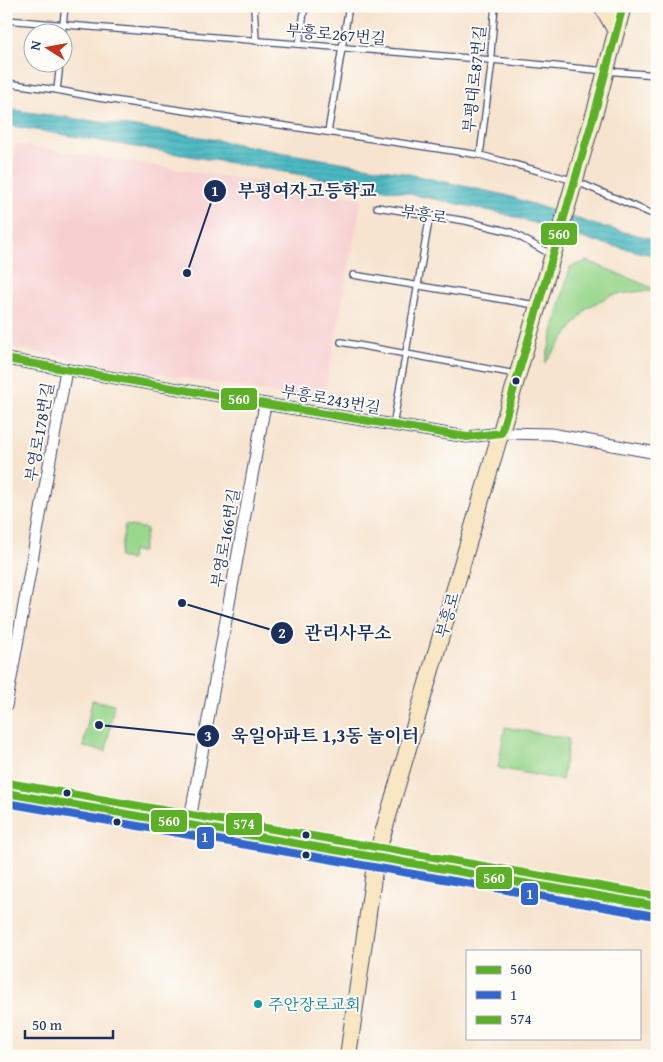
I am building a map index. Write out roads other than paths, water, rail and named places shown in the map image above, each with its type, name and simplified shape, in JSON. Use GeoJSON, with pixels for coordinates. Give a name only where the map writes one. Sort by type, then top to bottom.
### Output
{"type":"FeatureCollection","features":[{"type":"Feature","properties":{"kind":"main road"},"geometry":{"type":"LineString","coordinates":[[602,6],[616,31]]}},
{"type":"Feature","properties":{"kind":"main road","name":"부흥로"},"geometry":{"type":"LineString","coordinates":[[348,1056],[376,857],[553,256],[623,6]]}},
{"type":"Feature","properties":{"kind":"main road"},"geometry":{"type":"LineString","coordinates":[[6,793],[657,906]]}},
{"type":"Feature","properties":{"kind":"street","name":"부흥로243번길"},"geometry":{"type":"LineString","coordinates":[[6,359],[467,437],[501,433],[551,434],[657,453]]}},
{"type":"Feature","properties":{"kind":"street","name":"부영로178번길"},"geometry":{"type":"LineString","coordinates":[[6,706],[66,370]]}},
{"type":"Feature","properties":{"kind":"street","name":"부영로166번길"},"geometry":{"type":"LineString","coordinates":[[189,825],[265,404]]}},
{"type":"Feature","properties":{"kind":"lane"},"geometry":{"type":"LineString","coordinates":[[63,22],[65,6]]}},
{"type":"Feature","properties":{"kind":"lane"},"geometry":{"type":"LineString","coordinates":[[254,6],[256,41]]}},
{"type":"Feature","properties":{"kind":"lane"},"geometry":{"type":"LineString","coordinates":[[299,44],[306,6]]}},
{"type":"Feature","properties":{"kind":"lane"},"geometry":{"type":"LineString","coordinates":[[328,132],[349,6]]}},
{"type":"Feature","properties":{"kind":"lane","name":"부평대로87번길"},"geometry":{"type":"LineString","coordinates":[[480,155],[492,60],[495,6]]}},
{"type":"Feature","properties":{"kind":"lane","name":"부흥로267번길"},"geometry":{"type":"LineString","coordinates":[[6,20],[29,22]]}},
{"type":"Feature","properties":{"kind":"lane","name":"부흥로267번길"},"geometry":{"type":"LineString","coordinates":[[72,26],[657,75]]}},
{"type":"Feature","properties":{"kind":"lane"},"geometry":{"type":"LineString","coordinates":[[57,90],[59,72]]}},
{"type":"Feature","properties":{"kind":"lane"},"geometry":{"type":"LineString","coordinates":[[6,83],[480,155],[574,182],[657,216]]}},
{"type":"Feature","properties":{"kind":"lane","name":"부흥로"},"geometry":{"type":"LineString","coordinates":[[378,207],[466,221],[511,232],[553,256]]}},
{"type":"Feature","properties":{"kind":"lane"},"geometry":{"type":"LineString","coordinates":[[394,426],[430,215]]}},
{"type":"Feature","properties":{"kind":"lane"},"geometry":{"type":"LineString","coordinates":[[354,275],[538,306]]}},
{"type":"Feature","properties":{"kind":"lane"},"geometry":{"type":"LineString","coordinates":[[341,342],[518,374]]}},
{"type":"Feature","properties":{"kind":"water"},"geometry":{"type":"Polygon","coordinates":[[[6,109],[179,133],[395,171],[505,195],[596,225],[657,240],[657,256],[592,241],[501,213],[391,190],[6,125],[6,109]]]}},
{"type":"Feature","properties":{"kind":"place","name":"부평여자고등학교"},"geometry":{"type":"Point","coordinates":[187,273]}},
{"type":"Feature","properties":{"kind":"place","name":"관리사무소"},"geometry":{"type":"Point","coordinates":[182,603]}},
{"type":"Feature","properties":{"kind":"place","name":"욱일아파트 1,3동 놀이터"},"geometry":{"type":"Point","coordinates":[99,725]}},
{"type":"Feature","properties":{"kind":"place","name":"주안장로교회"},"geometry":{"type":"Point","coordinates":[258,1004]}}]}
